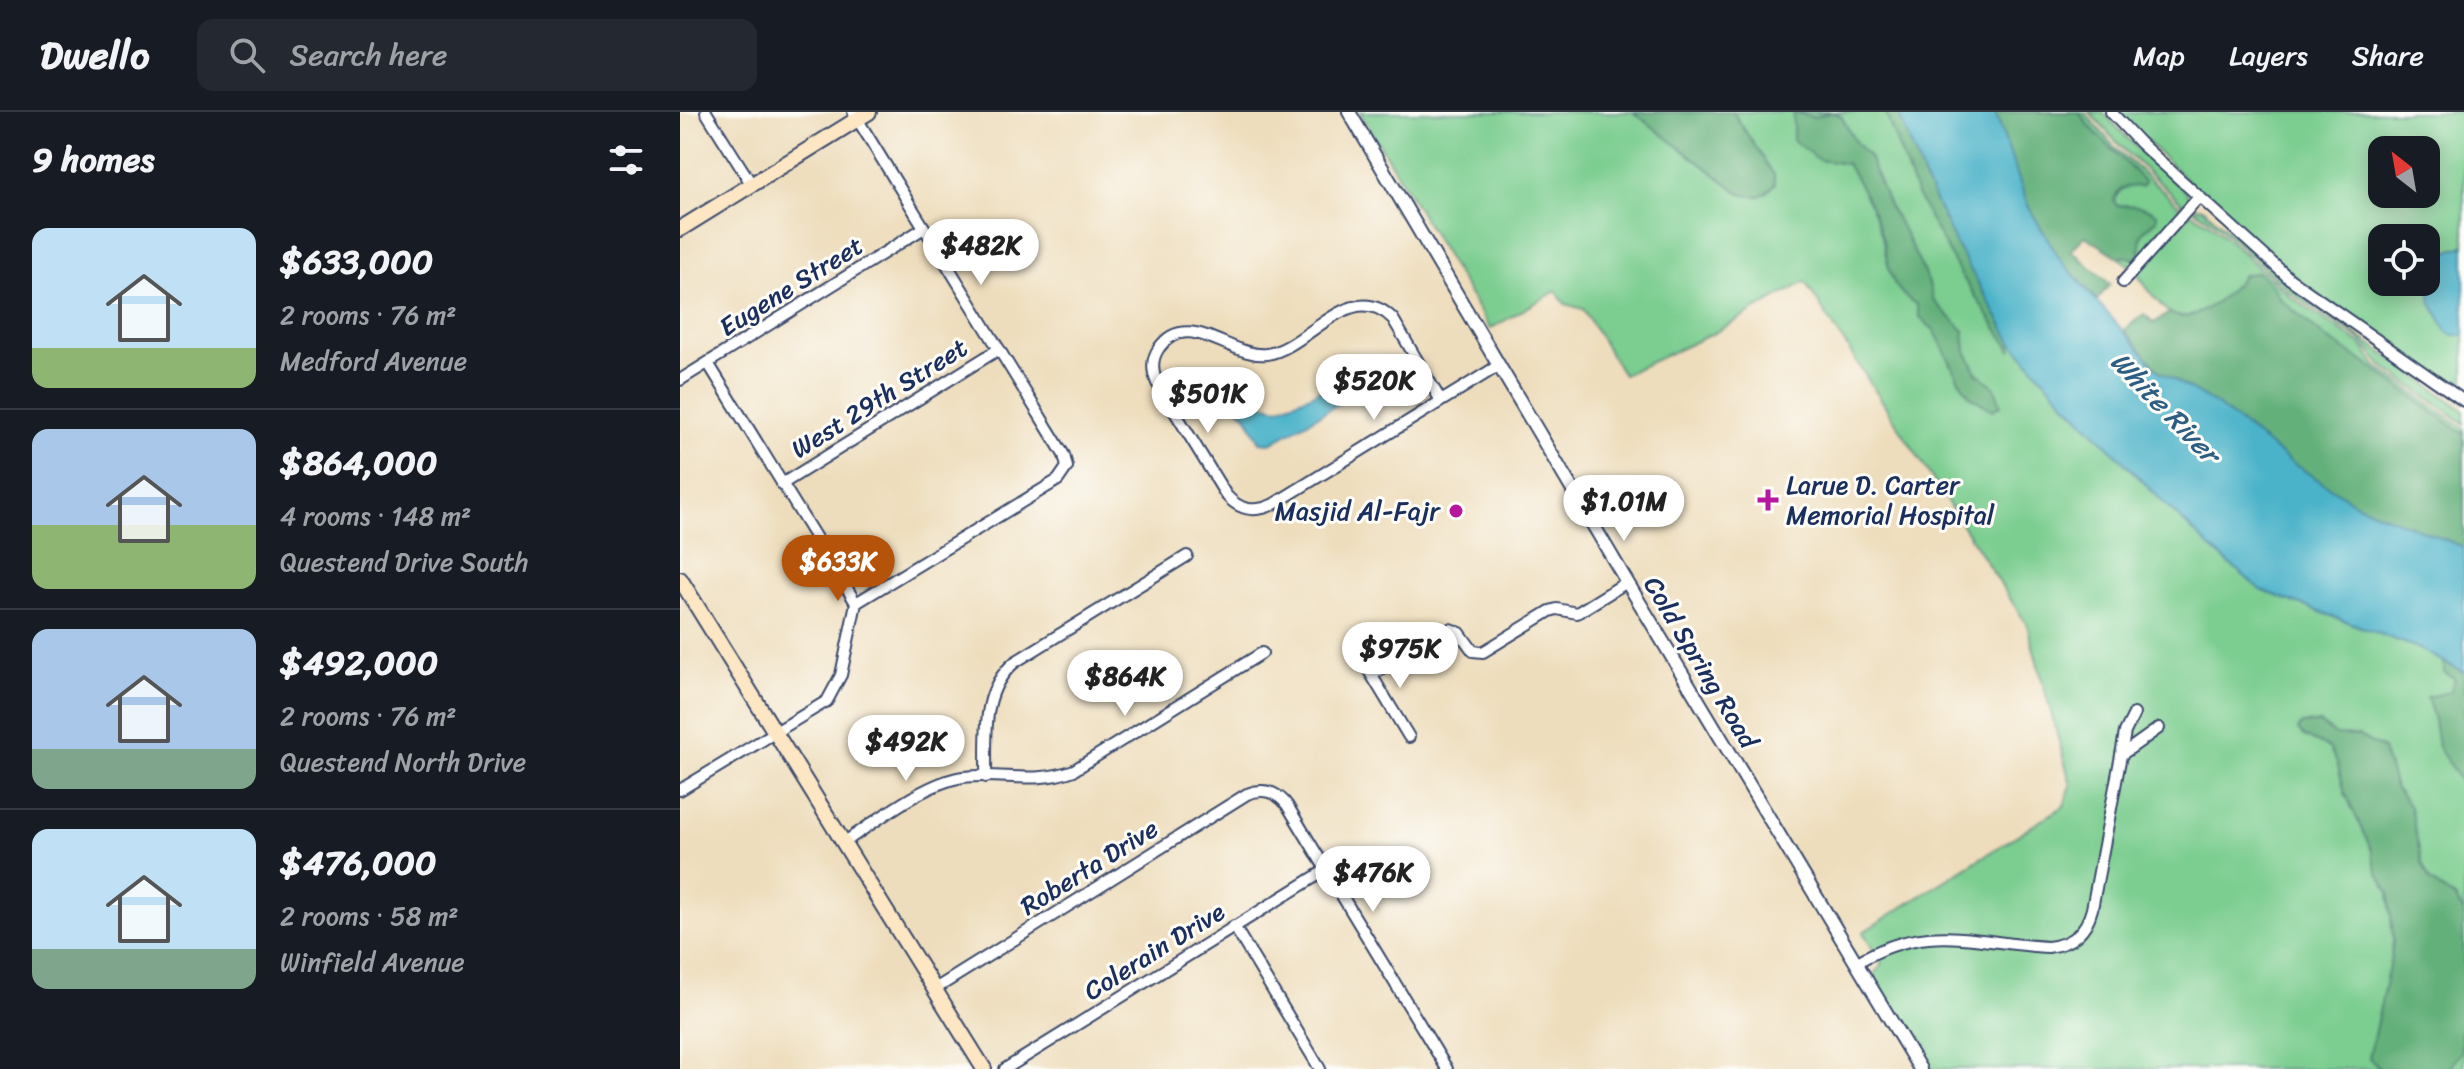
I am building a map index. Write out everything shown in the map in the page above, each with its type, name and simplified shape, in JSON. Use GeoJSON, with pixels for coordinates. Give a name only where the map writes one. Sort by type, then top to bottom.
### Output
{"type":"FeatureCollection","features":[{"type":"Feature","properties":{"kind":"main road"},"geometry":{"type":"LineString","coordinates":[[680,229],[859,115]]}},
{"type":"Feature","properties":{"kind":"main road"},"geometry":{"type":"LineString","coordinates":[[680,579],[984,1069]]}},
{"type":"Feature","properties":{"kind":"street"},"geometry":{"type":"LineString","coordinates":[[706,112],[752,185]]}},
{"type":"Feature","properties":{"kind":"street","name":"Cold Spring Road"},"geometry":{"type":"LineString","coordinates":[[1349,112],[1920,1069]]}},
{"type":"Feature","properties":{"kind":"street"},"geometry":{"type":"LineString","coordinates":[[2111,112],[2140,143],[2296,284],[2464,401]]}},
{"type":"Feature","properties":{"kind":"street"},"geometry":{"type":"LineString","coordinates":[[856,603],[1058,480],[1067,465],[1064,455],[924,228],[859,115]]}},
{"type":"Feature","properties":{"kind":"street"},"geometry":{"type":"LineString","coordinates":[[2123,282],[2199,197]]}},
{"type":"Feature","properties":{"kind":"street","name":"Eugene Street"},"geometry":{"type":"LineString","coordinates":[[680,380],[924,228]]}},
{"type":"Feature","properties":{"kind":"street"},"geometry":{"type":"LineString","coordinates":[[1441,401],[1393,319],[1384,311],[1370,306],[1348,308],[1272,353],[1249,353],[1202,334],[1187,332],[1176,334],[1161,345],[1154,361],[1153,373],[1157,383],[1226,495],[1234,504],[1245,509],[1266,508],[1441,401],[1498,366]]}},
{"type":"Feature","properties":{"kind":"street","name":"West 29th Street"},"geometry":{"type":"LineString","coordinates":[[782,484],[999,349]]}},
{"type":"Feature","properties":{"kind":"street"},"geometry":{"type":"LineString","coordinates":[[680,790],[821,705],[836,688],[841,675],[856,603],[708,363]]}},
{"type":"Feature","properties":{"kind":"street"},"geometry":{"type":"LineString","coordinates":[[986,777],[988,706],[1004,672],[1015,662],[1187,556]]}},
{"type":"Feature","properties":{"kind":"street"},"geometry":{"type":"LineString","coordinates":[[1372,675],[1450,629],[1460,633],[1472,650],[1483,652],[1550,611],[1557,609],[1577,613],[1627,582]]}},
{"type":"Feature","properties":{"kind":"street"},"geometry":{"type":"LineString","coordinates":[[843,843],[937,785],[962,778],[1040,779],[1074,770],[1262,653]]}},
{"type":"Feature","properties":{"kind":"street"},"geometry":{"type":"LineString","coordinates":[[1363,661],[1409,737]]}},
{"type":"Feature","properties":{"kind":"street"},"geometry":{"type":"LineString","coordinates":[[1856,963],[1904,940],[1962,937],[2048,947],[2066,943],[2078,935],[2088,923],[2092,909],[2125,732],[2134,714]]}},
{"type":"Feature","properties":{"kind":"street"},"geometry":{"type":"LineString","coordinates":[[2121,755],[2159,728]]}},
{"type":"Feature","properties":{"kind":"street","name":"Roberta Drive"},"geometry":{"type":"LineString","coordinates":[[935,989],[1247,794],[1270,792],[1287,805],[1326,870]]}},
{"type":"Feature","properties":{"kind":"street"},"geometry":{"type":"LineString","coordinates":[[1326,870],[1447,1069]]}},
{"type":"Feature","properties":{"kind":"street","name":"Colerain Drive"},"geometry":{"type":"LineString","coordinates":[[1005,1069],[1326,870]]}},
{"type":"Feature","properties":{"kind":"street"},"geometry":{"type":"LineString","coordinates":[[1234,926],[1320,1069]]}},
{"type":"Feature","properties":{"kind":"green space"},"geometry":{"type":"Polygon","coordinates":[[[1360,112],[1898,112],[1925,180],[2012,342],[2057,394],[2167,506],[2261,590],[2418,648],[2464,672],[2464,1069],[1926,1069],[1871,978],[1882,965],[1863,932],[2064,806],[2071,785],[2027,625],[1805,282],[1714,333],[1623,375],[1583,309],[1565,304],[1556,291],[1490,329],[1360,112]]]}},
{"type":"Feature","properties":{"kind":"green space"},"geometry":{"type":"Polygon","coordinates":[[[1633,112],[1733,112],[1774,175],[1775,184],[1760,196],[1741,194],[1633,112]]]}},
{"type":"Feature","properties":{"kind":"green space"},"geometry":{"type":"Polygon","coordinates":[[[1833,112],[1841,116],[1856,143],[1869,157],[1891,210],[1929,283],[1933,300],[1964,331],[1966,351],[1977,373],[1994,386],[2001,405],[1992,410],[1969,395],[1935,331],[1919,316],[1917,305],[1894,283],[1876,218],[1847,164],[1819,160],[1793,140],[1793,115],[1798,113],[1813,117],[1833,112]]]}},
{"type":"Feature","properties":{"kind":"green space"},"geometry":{"type":"Polygon","coordinates":[[[1885,112],[1898,112],[1925,180],[1958,248],[2012,342],[2011,350],[1961,275],[1916,193],[1885,112]]]}},
{"type":"Feature","properties":{"kind":"green space"},"geometry":{"type":"Polygon","coordinates":[[[1995,112],[2079,112],[2145,182],[2142,186],[2122,189],[2114,201],[2117,206],[2138,206],[2157,214],[2157,220],[2143,233],[2139,256],[2120,258],[2085,236],[2071,250],[2110,284],[2097,300],[2061,261],[2029,208],[1995,112]]]}},
{"type":"Feature","properties":{"kind":"green space"},"geometry":{"type":"Polygon","coordinates":[[[2079,112],[2084,112],[2116,149],[2183,209],[2131,267],[2120,258],[2141,251],[2138,242],[2143,232],[2157,220],[2138,208],[2117,206],[2114,201],[2120,191],[2130,184],[2137,186],[2143,180],[2079,112]]]}},
{"type":"Feature","properties":{"kind":"green space"},"geometry":{"type":"Polygon","coordinates":[[[2089,112],[2103,112],[2187,193],[2189,199],[2185,206],[2127,153],[2089,112]]]}},
{"type":"Feature","properties":{"kind":"green space"},"geometry":{"type":"Polygon","coordinates":[[[2117,112],[2464,112],[2464,402],[2275,266],[2117,112]]]}},
{"type":"Feature","properties":{"kind":"green space"},"geometry":{"type":"Polygon","coordinates":[[[2203,208],[2301,295],[2464,410],[2464,423],[2381,365],[2361,340],[2291,293],[2213,221],[2193,209],[2203,208]]]}},
{"type":"Feature","properties":{"kind":"green space"},"geometry":{"type":"Polygon","coordinates":[[[2190,212],[2211,224],[2291,297],[2361,344],[2376,366],[2464,428],[2464,434],[2366,363],[2327,339],[2279,298],[2273,286],[2243,275],[2221,299],[2200,312],[2179,316],[2165,309],[2137,274],[2190,212]]]}},
{"type":"Feature","properties":{"kind":"green space"},"geometry":{"type":"Polygon","coordinates":[[[2258,272],[2273,286],[2279,298],[2327,339],[2366,363],[2464,434],[2464,547],[2360,507],[2292,463],[2217,405],[2159,371],[2124,330],[2144,314],[2154,323],[2169,313],[2182,317],[2199,313],[2224,295],[2243,275],[2258,272]]]}},
{"type":"Feature","properties":{"kind":"green space"},"geometry":{"type":"Polygon","coordinates":[[[2444,662],[2464,672],[2464,787],[2438,747],[2427,697],[2450,692],[2455,679],[2444,672],[2444,662]]]}},
{"type":"Feature","properties":{"kind":"green space"},"geometry":{"type":"Polygon","coordinates":[[[2320,723],[2336,735],[2359,736],[2383,749],[2395,787],[2410,807],[2422,863],[2430,881],[2455,898],[2464,912],[2464,1030],[2461,1031],[2461,1052],[2449,1069],[2380,1069],[2369,1058],[2391,957],[2393,940],[2389,893],[2377,872],[2372,851],[2345,793],[2337,763],[2329,748],[2298,730],[2302,724],[2320,723]]]}},
{"type":"Feature","properties":{"kind":"water","name":"White River"},"geometry":{"type":"Polygon","coordinates":[[[1898,112],[1995,112],[2029,208],[2061,261],[2159,371],[2217,405],[2292,463],[2360,506],[2464,547],[2464,672],[2418,648],[2261,590],[2167,506],[2057,394],[2012,342],[1958,248],[1925,180],[1898,112]]]}},
{"type":"Feature","properties":{"kind":"water"},"geometry":{"type":"Polygon","coordinates":[[[2464,246],[2464,335],[2453,335],[2447,331],[2431,302],[2430,296],[2440,296],[2440,254],[2464,246]]]}},
{"type":"Feature","properties":{"kind":"water"},"geometry":{"type":"Polygon","coordinates":[[[1360,367],[1370,379],[1364,389],[1271,443],[1260,442],[1246,415],[1233,403],[1235,397],[1278,408],[1311,395],[1360,367]]]}},
{"type":"Feature","properties":{"kind":"place","name":"Larue D. Carter Memorial Hospital"},"geometry":{"type":"Point","coordinates":[1768,500]}},
{"type":"Feature","properties":{"kind":"place","name":"Masjid Al-Fajr"},"geometry":{"type":"Point","coordinates":[1456,511]}}]}
